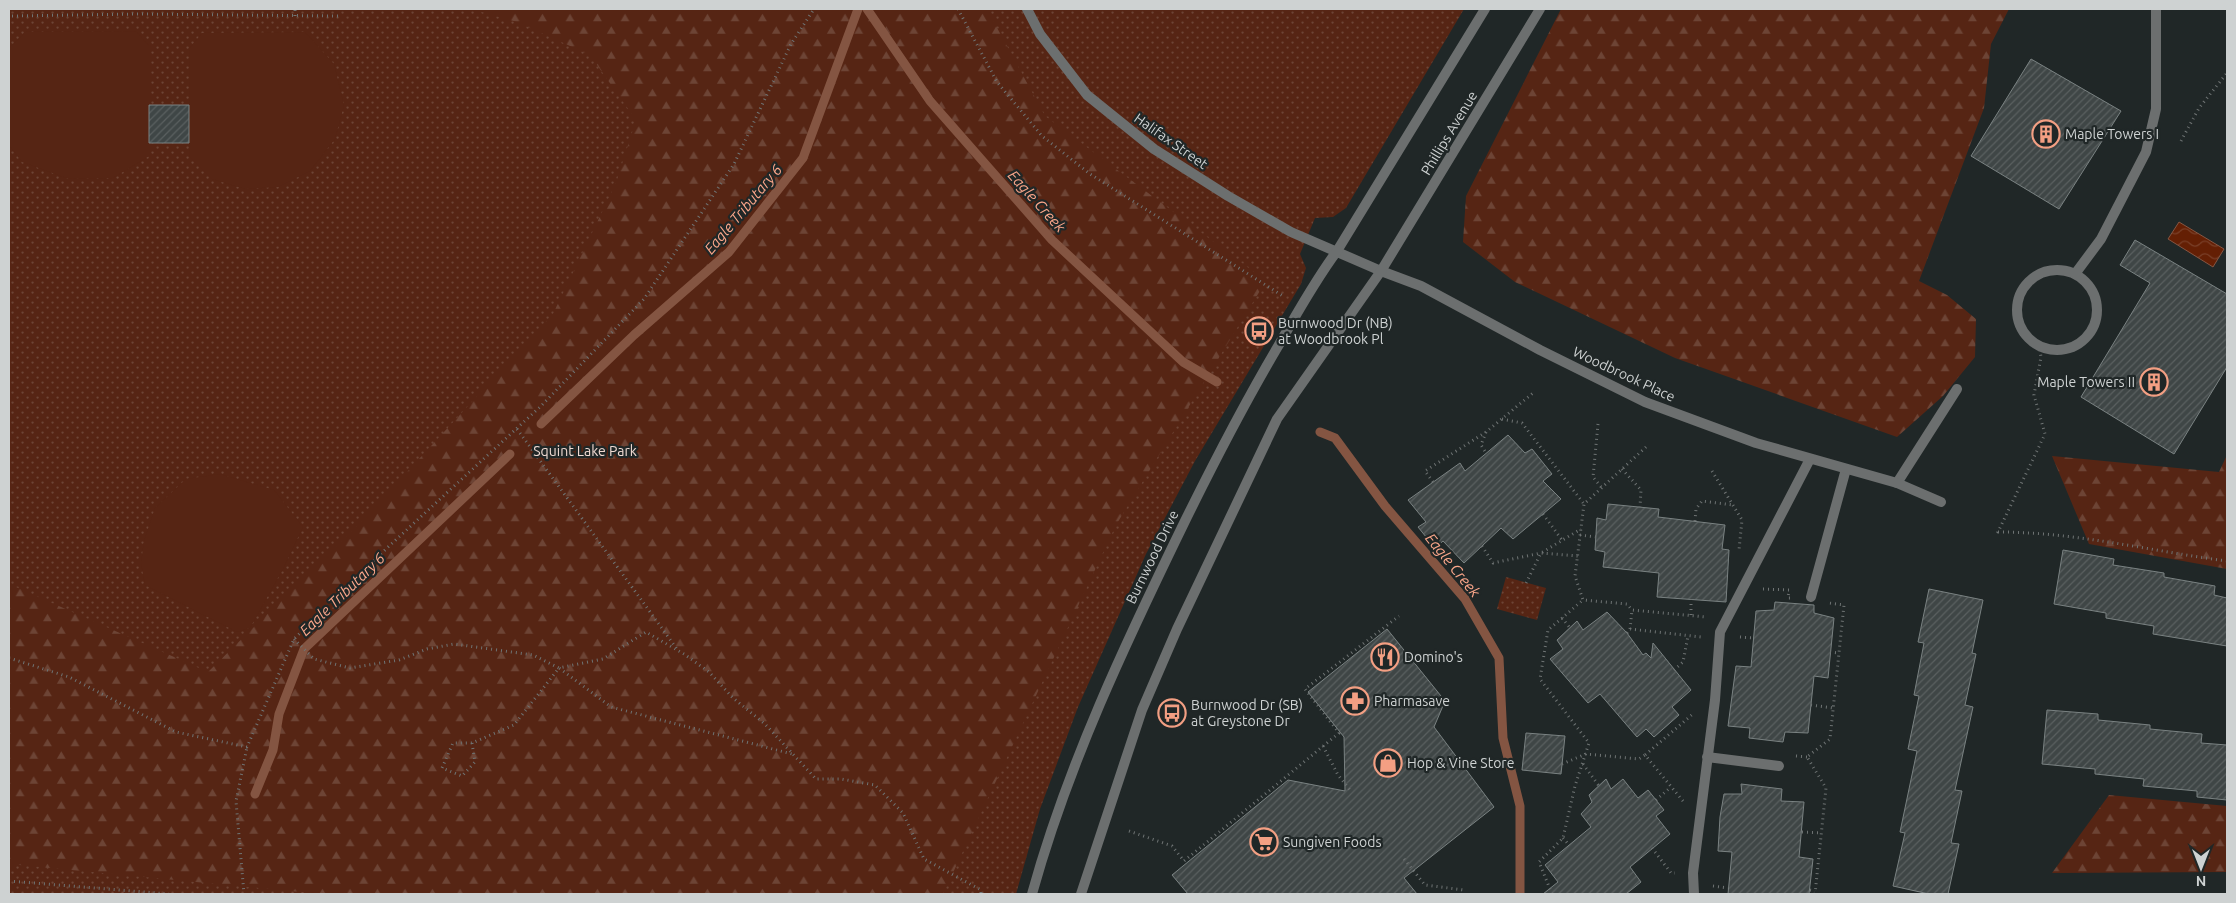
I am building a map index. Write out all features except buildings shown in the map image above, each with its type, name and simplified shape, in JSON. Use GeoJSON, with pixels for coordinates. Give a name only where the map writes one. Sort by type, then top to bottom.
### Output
{"type":"FeatureCollection","features":[{"type":"Feature","properties":{"kind":"street","name":"Halifax Street"},"geometry":{"type":"LineString","coordinates":[[1027,9],[1040,34],[1087,95],[1147,143],[1228,196],[1283,228],[1336,251]]}},
{"type":"Feature","properties":{"kind":"street"},"geometry":{"type":"LineString","coordinates":[[1336,251],[1485,9]]}},
{"type":"Feature","properties":{"kind":"street","name":"Phillips Avenue"},"geometry":{"type":"LineString","coordinates":[[1381,271],[1540,9]]}},
{"type":"Feature","properties":{"kind":"street"},"geometry":{"type":"LineString","coordinates":[[2075,274],[2101,239],[2146,152],[2156,109],[2156,9]]}},
{"type":"Feature","properties":{"kind":"street","name":"Woodbrook Place"},"geometry":{"type":"LineString","coordinates":[[1336,251],[1421,286],[1540,350],[1644,402],[1756,443],[1897,483],[1941,502]]}},
{"type":"Feature","properties":{"kind":"street","name":"Burnwood Drive"},"geometry":{"type":"LineString","coordinates":[[1032,894],[1054,822],[1094,716],[1142,610],[1246,402],[1317,279],[1336,251]]}},
{"type":"Feature","properties":{"kind":"street"},"geometry":{"type":"LineString","coordinates":[[2051,270],[2063,270],[2075,274],[2085,281],[2093,291],[2097,303],[2097,315],[2093,328],[2076,345],[2064,349],[2051,349],[2039,345],[2029,338],[2022,328],[2018,316],[2018,303],[2022,292],[2029,282],[2039,274],[2051,270]]}},
{"type":"Feature","properties":{"kind":"street"},"geometry":{"type":"LineString","coordinates":[[1081,894],[1142,710],[1255,462],[1277,419],[1381,271]]}},
{"type":"Feature","properties":{"kind":"street"},"geometry":{"type":"LineString","coordinates":[[1897,483],[1957,388]]}},
{"type":"Feature","properties":{"kind":"street"},"geometry":{"type":"LineString","coordinates":[[1694,894],[1693,873],[1698,821],[1715,696],[1720,632],[1810,459]]}},
{"type":"Feature","properties":{"kind":"street"},"geometry":{"type":"LineString","coordinates":[[1811,597],[1846,469]]}},
{"type":"Feature","properties":{"kind":"street"},"geometry":{"type":"LineString","coordinates":[[1707,758],[1779,766]]}},
{"type":"Feature","properties":{"kind":"path"},"geometry":{"type":"LineString","coordinates":[[295,9],[295,16]]}},
{"type":"Feature","properties":{"kind":"path"},"geometry":{"type":"LineString","coordinates":[[244,894],[236,801],[247,747],[294,639],[387,548],[541,406],[644,300],[734,164],[791,44],[814,9]]}},
{"type":"Feature","properties":{"kind":"path"},"geometry":{"type":"LineString","coordinates":[[958,9],[997,82],[1042,136],[1090,174],[1283,296]]}},
{"type":"Feature","properties":{"kind":"path"},"geometry":{"type":"LineString","coordinates":[[12,16],[136,14],[339,16]]}},
{"type":"Feature","properties":{"kind":"path"},"geometry":{"type":"LineString","coordinates":[[2181,142],[2199,108],[2227,73]]}},
{"type":"Feature","properties":{"kind":"path"},"geometry":{"type":"LineString","coordinates":[[2039,345],[2040,357],[2034,395],[2045,434],[1998,532],[2038,532],[2079,537],[2227,561]]}},
{"type":"Feature","properties":{"kind":"path"},"geometry":{"type":"LineString","coordinates":[[1433,482],[1425,471],[1486,432],[1532,393]]}},
{"type":"Feature","properties":{"kind":"path"},"geometry":{"type":"LineString","coordinates":[[1502,418],[1522,423],[1584,504]]}},
{"type":"Feature","properties":{"kind":"path"},"geometry":{"type":"LineString","coordinates":[[1598,424],[1593,477],[1602,488]]}},
{"type":"Feature","properties":{"kind":"path"},"geometry":{"type":"LineString","coordinates":[[517,429],[678,651]]}},
{"type":"Feature","properties":{"kind":"path"},"geometry":{"type":"LineString","coordinates":[[1486,432],[1481,445],[1486,453]]}},
{"type":"Feature","properties":{"kind":"path"},"geometry":{"type":"LineString","coordinates":[[1583,600],[1576,576],[1584,504],[1646,447]]}},
{"type":"Feature","properties":{"kind":"path"},"geometry":{"type":"LineString","coordinates":[[1622,469],[1641,490],[1640,507]]}},
{"type":"Feature","properties":{"kind":"path"},"geometry":{"type":"LineString","coordinates":[[1712,470],[1742,520],[1738,558]]}},
{"type":"Feature","properties":{"kind":"path"},"geometry":{"type":"LineString","coordinates":[[1695,521],[1696,508],[1702,502],[1733,505]]}},
{"type":"Feature","properties":{"kind":"path"},"geometry":{"type":"LineString","coordinates":[[1543,514],[1562,540]]}},
{"type":"Feature","properties":{"kind":"path"},"geometry":{"type":"LineString","coordinates":[[1526,583],[1541,553],[1581,528]]}},
{"type":"Feature","properties":{"kind":"path"},"geometry":{"type":"LineString","coordinates":[[1580,535],[1596,537]]}},
{"type":"Feature","properties":{"kind":"path"},"geometry":{"type":"LineString","coordinates":[[1482,546],[1493,563],[1541,553],[1578,556]]}},
{"type":"Feature","properties":{"kind":"path"},"geometry":{"type":"LineString","coordinates":[[1743,588],[1789,590],[1788,598],[1800,599]]}},
{"type":"Feature","properties":{"kind":"path"},"geometry":{"type":"LineString","coordinates":[[1552,894],[1539,862],[1563,838],[1575,786],[1589,743],[1540,679],[1548,630],[1583,600],[1627,604],[1632,610],[1727,618]]}},
{"type":"Feature","properties":{"kind":"path"},"geometry":{"type":"LineString","coordinates":[[1691,615],[1692,600]]}},
{"type":"Feature","properties":{"kind":"path"},"geometry":{"type":"LineString","coordinates":[[1810,890],[1815,893],[1826,788],[1807,757],[1830,739],[1844,605],[1826,602]]}},
{"type":"Feature","properties":{"kind":"path"},"geometry":{"type":"LineString","coordinates":[[1627,633],[1630,628],[1632,610]]}},
{"type":"Feature","properties":{"kind":"path"},"geometry":{"type":"LineString","coordinates":[[1129,831],[1172,846],[1184,861],[1339,733],[1305,690],[1399,616]]}},
{"type":"Feature","properties":{"kind":"path"},"geometry":{"type":"LineString","coordinates":[[1562,618],[1570,628]]}},
{"type":"Feature","properties":{"kind":"path"},"geometry":{"type":"LineString","coordinates":[[1630,628],[1719,640]]}},
{"type":"Feature","properties":{"kind":"path"},"geometry":{"type":"LineString","coordinates":[[472,743],[475,762],[462,776],[442,768],[453,743],[472,743],[514,725],[559,668],[603,658],[646,632],[709,672],[734,698],[765,724],[816,778],[840,778],[875,785],[903,813],[924,859],[981,890],[981,894]]}},
{"type":"Feature","properties":{"kind":"path"},"geometry":{"type":"LineString","coordinates":[[1674,670],[1684,662],[1688,636]]}},
{"type":"Feature","properties":{"kind":"path"},"geometry":{"type":"LineString","coordinates":[[294,639],[314,658],[350,668],[399,660],[427,649],[454,644],[533,655],[559,668],[611,707],[793,754]]}},
{"type":"Feature","properties":{"kind":"path"},"geometry":{"type":"LineString","coordinates":[[1830,652],[1839,653]]}},
{"type":"Feature","properties":{"kind":"path"},"geometry":{"type":"LineString","coordinates":[[9,658],[69,677],[176,732],[247,747]]}},
{"type":"Feature","properties":{"kind":"path"},"geometry":{"type":"LineString","coordinates":[[1562,764],[1586,754],[1639,759],[1715,696]]}},
{"type":"Feature","properties":{"kind":"path"},"geometry":{"type":"LineString","coordinates":[[1811,705],[1834,708]]}},
{"type":"Feature","properties":{"kind":"path"},"geometry":{"type":"LineString","coordinates":[[1323,746],[1338,775],[1350,790]]}},
{"type":"Feature","properties":{"kind":"path"},"geometry":{"type":"LineString","coordinates":[[1645,755],[1698,821]]}},
{"type":"Feature","properties":{"kind":"path"},"geometry":{"type":"LineString","coordinates":[[1582,764],[1599,786]]}},
{"type":"Feature","properties":{"kind":"path"},"geometry":{"type":"LineString","coordinates":[[1656,800],[1671,786]]}},
{"type":"Feature","properties":{"kind":"path"},"geometry":{"type":"LineString","coordinates":[[1802,832],[1821,833]]}},
{"type":"Feature","properties":{"kind":"path"},"geometry":{"type":"LineString","coordinates":[[1563,838],[1569,845]]}},
{"type":"Feature","properties":{"kind":"path"},"geometry":{"type":"LineString","coordinates":[[1652,848],[1671,873],[1693,873]]}},
{"type":"Feature","properties":{"kind":"path"},"geometry":{"type":"LineString","coordinates":[[1404,859],[1425,885],[1464,890]]}},
{"type":"Feature","properties":{"kind":"path"},"geometry":{"type":"LineString","coordinates":[[9,881],[169,894]]}},
{"type":"Feature","properties":{"kind":"green space","name":"Squint Lake Park"},"geometry":{"type":"Polygon","coordinates":[[[9,9],[1464,9],[1346,208],[1333,217],[1315,218],[1300,254],[1306,268],[1301,284],[1195,461],[1146,554],[1078,707],[1040,809],[1016,894],[9,894],[9,9]]]}},
{"type":"Feature","properties":{"kind":"green space","name":"Squint Lake Park"},"geometry":{"type":"Polygon","coordinates":[[[471,9],[987,9],[1045,116],[1266,281],[1116,525],[943,894],[322,894],[9,864],[9,584],[208,672],[359,524],[553,314],[616,183],[636,120],[590,55],[517,22],[471,9]]]}},
{"type":"Feature","properties":{"kind":"green space"},"geometry":{"type":"Polygon","coordinates":[[[1561,9],[2009,9],[1991,44],[1984,108],[1919,281],[1947,295],[1976,319],[1975,357],[1943,396],[1897,437],[1675,358],[1515,282],[1463,242],[1466,196],[1561,9]]]}},
{"type":"Feature","properties":{"kind":"green space"},"geometry":{"type":"Polygon","coordinates":[[[136,31],[149,46],[149,156],[113,178],[69,179],[22,162],[9,145],[9,49],[25,32],[136,31]]]}},
{"type":"Feature","properties":{"kind":"green space"},"geometry":{"type":"Polygon","coordinates":[[[305,32],[334,64],[344,105],[335,139],[310,171],[278,187],[245,189],[212,179],[190,157],[189,49],[202,33],[305,32]]]}},
{"type":"Feature","properties":{"kind":"green space"},"geometry":{"type":"Polygon","coordinates":[[[2227,455],[2227,569],[2089,544],[2052,456],[2219,472],[2227,455]]]}},
{"type":"Feature","properties":{"kind":"green space"},"geometry":{"type":"Polygon","coordinates":[[[220,474],[274,490],[303,527],[283,569],[250,628],[237,632],[145,585],[141,563],[144,541],[155,508],[186,479],[220,474]]]}},
{"type":"Feature","properties":{"kind":"green space"},"geometry":{"type":"Polygon","coordinates":[[[1506,577],[1546,588],[1537,620],[1497,609],[1506,577]]]}},
{"type":"Feature","properties":{"kind":"green space"},"geometry":{"type":"Polygon","coordinates":[[[2109,795],[2227,806],[2227,872],[2052,873],[2109,795]]]}},
{"type":"Feature","properties":{"kind":"water"},"geometry":{"type":"Polygon","coordinates":[[[2179,222],[2224,249],[2213,267],[2168,239],[2179,222]]]}},
{"type":"Feature","properties":{"kind":"waterway","name":"Eagle Tributary 6"},"geometry":{"type":"LineString","coordinates":[[541,424],[634,335],[729,252],[803,158],[858,9]]}},
{"type":"Feature","properties":{"kind":"waterway","name":"Eagle Creek"},"geometry":{"type":"LineString","coordinates":[[867,9],[930,101],[1052,240],[1183,362],[1217,382]]}},
{"type":"Feature","properties":{"kind":"waterway","name":"Eagle Creek"},"geometry":{"type":"LineString","coordinates":[[1320,432],[1335,438],[1385,506],[1465,599],[1499,658],[1503,738],[1520,806],[1520,894]]}},
{"type":"Feature","properties":{"kind":"waterway","name":"Eagle Tributary 6"},"geometry":{"type":"LineString","coordinates":[[255,794],[273,750],[279,714],[304,649],[510,454]]}},
{"type":"Feature","properties":{"kind":"place","name":"Maple Towers I"},"geometry":{"type":"Point","coordinates":[2046,134]}},
{"type":"Feature","properties":{"kind":"place","name":"Burnwood Dr (NB) at Woodbrook Pl"},"geometry":{"type":"Point","coordinates":[1259,331]}},
{"type":"Feature","properties":{"kind":"place","name":"Maple Towers II"},"geometry":{"type":"Point","coordinates":[2154,382]}},
{"type":"Feature","properties":{"kind":"place","name":"Domino's"},"geometry":{"type":"Point","coordinates":[1385,657]}},
{"type":"Feature","properties":{"kind":"place","name":"Pharmasave"},"geometry":{"type":"Point","coordinates":[1355,701]}},
{"type":"Feature","properties":{"kind":"place","name":"Burnwood Dr (SB) at Greystone Dr"},"geometry":{"type":"Point","coordinates":[1172,713]}},
{"type":"Feature","properties":{"kind":"place","name":"Hop & Vine Store"},"geometry":{"type":"Point","coordinates":[1388,763]}},
{"type":"Feature","properties":{"kind":"place","name":"Sungiven Foods"},"geometry":{"type":"Point","coordinates":[1264,842]}}]}
